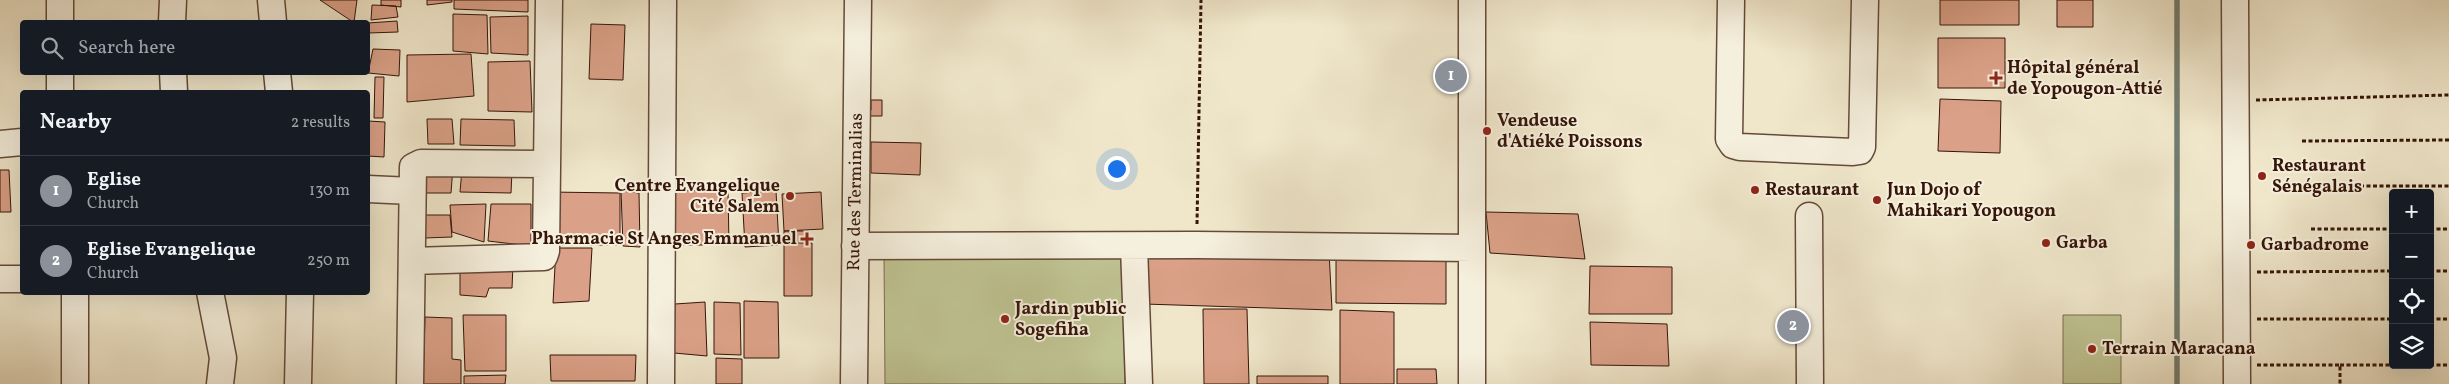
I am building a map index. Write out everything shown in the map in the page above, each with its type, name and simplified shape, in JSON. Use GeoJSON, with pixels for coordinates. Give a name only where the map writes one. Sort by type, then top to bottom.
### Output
{"type":"FeatureCollection","features":[{"type":"Feature","properties":{"kind":"street"},"geometry":{"type":"LineString","coordinates":[[60,0],[60,20]]}},
{"type":"Feature","properties":{"kind":"street"},"geometry":{"type":"LineString","coordinates":[[172,0],[172,20]]}},
{"type":"Feature","properties":{"kind":"street"},"geometry":{"type":"LineString","coordinates":[[271,0],[273,20]]}},
{"type":"Feature","properties":{"kind":"street"},"geometry":{"type":"LineString","coordinates":[[412,261],[544,256],[546,251],[549,0]]}},
{"type":"Feature","properties":{"kind":"street"},"geometry":{"type":"LineString","coordinates":[[661,384],[663,0]]}},
{"type":"Feature","properties":{"kind":"street","name":"Rue des Terminalias"},"geometry":{"type":"LineString","coordinates":[[854,384],[858,0]]}},
{"type":"Feature","properties":{"kind":"street"},"geometry":{"type":"LineString","coordinates":[[1472,0],[1472,384]]}},
{"type":"Feature","properties":{"kind":"street"},"geometry":{"type":"LineString","coordinates":[[1731,0],[1729,139],[1733,145],[1740,147],[1857,152],[1862,147],[1865,0]]}},
{"type":"Feature","properties":{"kind":"street"},"geometry":{"type":"LineString","coordinates":[[2235,0],[2237,375]]}},
{"type":"Feature","properties":{"kind":"street"},"geometry":{"type":"LineString","coordinates":[[60,75],[60,90]]}},
{"type":"Feature","properties":{"kind":"street"},"geometry":{"type":"LineString","coordinates":[[173,75],[174,90]]}},
{"type":"Feature","properties":{"kind":"street"},"geometry":{"type":"LineString","coordinates":[[277,75],[279,90]]}},
{"type":"Feature","properties":{"kind":"street"},"geometry":{"type":"LineString","coordinates":[[0,144],[20,142]]}},
{"type":"Feature","properties":{"kind":"street"},"geometry":{"type":"LineString","coordinates":[[410,384],[413,168],[422,163],[546,164]]}},
{"type":"Feature","properties":{"kind":"street"},"geometry":{"type":"LineString","coordinates":[[370,189],[412,191]]}},
{"type":"Feature","properties":{"kind":"street"},"geometry":{"type":"LineString","coordinates":[[1809,216],[1810,384]]}},
{"type":"Feature","properties":{"kind":"street"},"geometry":{"type":"LineString","coordinates":[[855,246],[1134,247],[1196,245],[1472,248]]}},
{"type":"Feature","properties":{"kind":"street"},"geometry":{"type":"LineString","coordinates":[[1134,247],[1139,384]]}},
{"type":"Feature","properties":{"kind":"street"},"geometry":{"type":"LineString","coordinates":[[0,279],[20,279]]}},
{"type":"Feature","properties":{"kind":"street"},"geometry":{"type":"LineString","coordinates":[[75,295],[75,384]]}},
{"type":"Feature","properties":{"kind":"street"},"geometry":{"type":"LineString","coordinates":[[211,295],[223,358],[220,384]]}},
{"type":"Feature","properties":{"kind":"street"},"geometry":{"type":"LineString","coordinates":[[298,384],[300,295]]}},
{"type":"Feature","properties":{"kind":"path"},"geometry":{"type":"LineString","coordinates":[[1196,245],[1201,0]]}},
{"type":"Feature","properties":{"kind":"path"},"geometry":{"type":"LineString","coordinates":[[2236,100],[2449,95]]}},
{"type":"Feature","properties":{"kind":"path"},"geometry":{"type":"LineString","coordinates":[[2302,141],[2449,140]]}},
{"type":"Feature","properties":{"kind":"path"},"geometry":{"type":"LineString","coordinates":[[2308,186],[2449,186]]}},
{"type":"Feature","properties":{"kind":"path"},"geometry":{"type":"LineString","coordinates":[[2311,229],[2389,229]]}},
{"type":"Feature","properties":{"kind":"path"},"geometry":{"type":"LineString","coordinates":[[2434,229],[2449,229]]}},
{"type":"Feature","properties":{"kind":"path"},"geometry":{"type":"LineString","coordinates":[[2236,272],[2389,271]]}},
{"type":"Feature","properties":{"kind":"path"},"geometry":{"type":"LineString","coordinates":[[2434,271],[2449,271]]}},
{"type":"Feature","properties":{"kind":"path"},"geometry":{"type":"LineString","coordinates":[[2237,319],[2389,319]]}},
{"type":"Feature","properties":{"kind":"path"},"geometry":{"type":"LineString","coordinates":[[2434,319],[2449,319]]}},
{"type":"Feature","properties":{"kind":"path"},"geometry":{"type":"LineString","coordinates":[[2237,375],[2340,366],[2389,365]]}},
{"type":"Feature","properties":{"kind":"path"},"geometry":{"type":"LineString","coordinates":[[2434,365],[2449,365]]}},
{"type":"Feature","properties":{"kind":"path"},"geometry":{"type":"LineString","coordinates":[[2340,366],[2340,384]]}},
{"type":"Feature","properties":{"kind":"green space","name":"Jardin public Sogefiha"},"geometry":{"type":"Polygon","coordinates":[[[1125,252],[1125,384],[885,384],[884,254],[1125,252]]]}},
{"type":"Feature","properties":{"kind":"green space","name":"Terrain Maracana"},"geometry":{"type":"Polygon","coordinates":[[[2063,315],[2121,315],[2121,384],[2063,384],[2063,315]]]}},
{"type":"Feature","properties":{"kind":"building"},"geometry":{"type":"Polygon","coordinates":[[[320,0],[357,0],[354,20],[350,20],[320,0]]]}},
{"type":"Feature","properties":{"kind":"building"},"geometry":{"type":"Polygon","coordinates":[[[381,0],[401,0],[401,7],[381,5],[381,0]]]}},
{"type":"Feature","properties":{"kind":"building"},"geometry":{"type":"Polygon","coordinates":[[[427,0],[452,0],[452,2],[427,5],[427,0]]]}},
{"type":"Feature","properties":{"kind":"building"},"geometry":{"type":"Polygon","coordinates":[[[454,0],[528,0],[528,12],[454,9],[454,0]]]}},
{"type":"Feature","properties":{"kind":"building"},"geometry":{"type":"Polygon","coordinates":[[[1940,0],[2019,0],[2019,25],[1940,25],[1940,0]]]}},
{"type":"Feature","properties":{"kind":"building"},"geometry":{"type":"Polygon","coordinates":[[[2057,0],[2093,0],[2093,27],[2057,27],[2057,0]]]}},
{"type":"Feature","properties":{"kind":"building"},"geometry":{"type":"Polygon","coordinates":[[[372,5],[396,6],[398,17],[371,20],[372,5]]]}},
{"type":"Feature","properties":{"kind":"building"},"geometry":{"type":"Polygon","coordinates":[[[453,14],[487,15],[488,54],[453,51],[453,14]]]}},
{"type":"Feature","properties":{"kind":"building"},"geometry":{"type":"Polygon","coordinates":[[[528,16],[528,55],[491,53],[490,17],[528,16]]]}},
{"type":"Feature","properties":{"kind":"building"},"geometry":{"type":"Polygon","coordinates":[[[397,21],[398,32],[370,33],[370,23],[397,21]]]}},
{"type":"Feature","properties":{"kind":"building"},"geometry":{"type":"Polygon","coordinates":[[[591,24],[625,25],[623,80],[589,79],[591,24]]]}},
{"type":"Feature","properties":{"kind":"building"},"geometry":{"type":"Polygon","coordinates":[[[1938,38],[2005,38],[2005,88],[1938,88],[1938,38]]]}},
{"type":"Feature","properties":{"kind":"building"},"geometry":{"type":"Polygon","coordinates":[[[373,49],[400,50],[399,76],[370,73],[373,49]]]}},
{"type":"Feature","properties":{"kind":"building"},"geometry":{"type":"Polygon","coordinates":[[[471,54],[474,96],[407,102],[407,55],[471,54]]]}},
{"type":"Feature","properties":{"kind":"building"},"geometry":{"type":"Polygon","coordinates":[[[530,61],[532,112],[488,111],[488,62],[530,61]]]}},
{"type":"Feature","properties":{"kind":"building"},"geometry":{"type":"Polygon","coordinates":[[[375,77],[384,77],[383,118],[374,118],[375,77]]]}},
{"type":"Feature","properties":{"kind":"building"},"geometry":{"type":"Polygon","coordinates":[[[1940,99],[2001,101],[2000,153],[1938,151],[1940,99]]]}},
{"type":"Feature","properties":{"kind":"building"},"geometry":{"type":"Polygon","coordinates":[[[871,100],[882,100],[882,116],[867,116],[867,110],[871,110],[871,100]]]}},
{"type":"Feature","properties":{"kind":"building"},"geometry":{"type":"Polygon","coordinates":[[[427,119],[452,119],[454,144],[428,144],[427,119]]]}},
{"type":"Feature","properties":{"kind":"building"},"geometry":{"type":"Polygon","coordinates":[[[461,119],[514,120],[515,146],[460,145],[461,119]]]}},
{"type":"Feature","properties":{"kind":"building"},"geometry":{"type":"Polygon","coordinates":[[[370,121],[385,122],[384,157],[370,156],[370,121]]]}},
{"type":"Feature","properties":{"kind":"building"},"geometry":{"type":"Polygon","coordinates":[[[871,142],[921,143],[920,175],[871,173],[871,142]]]}},
{"type":"Feature","properties":{"kind":"building"},"geometry":{"type":"Polygon","coordinates":[[[424,167],[453,167],[451,193],[426,193],[424,167]]]}},
{"type":"Feature","properties":{"kind":"building"},"geometry":{"type":"Polygon","coordinates":[[[462,169],[512,171],[511,193],[460,192],[462,169]]]}},
{"type":"Feature","properties":{"kind":"building"},"geometry":{"type":"Polygon","coordinates":[[[0,170],[9,170],[11,212],[0,212],[0,170]]]}},
{"type":"Feature","properties":{"kind":"building"},"geometry":{"type":"Polygon","coordinates":[[[728,190],[729,245],[673,245],[673,191],[728,190]]]}},
{"type":"Feature","properties":{"kind":"building"},"geometry":{"type":"Polygon","coordinates":[[[621,191],[639,193],[640,247],[623,246],[621,191]]]}},
{"type":"Feature","properties":{"kind":"building"},"geometry":{"type":"Polygon","coordinates":[[[776,191],[779,245],[745,247],[742,193],[776,191]]]}},
{"type":"Feature","properties":{"kind":"building"},"geometry":{"type":"Polygon","coordinates":[[[550,192],[620,193],[620,245],[551,245],[550,192]]]}},
{"type":"Feature","properties":{"kind":"building"},"geometry":{"type":"Polygon","coordinates":[[[821,192],[823,229],[784,231],[782,194],[821,192]]]}},
{"type":"Feature","properties":{"kind":"building"},"geometry":{"type":"Polygon","coordinates":[[[486,204],[484,242],[452,232],[450,205],[486,204]]]}},
{"type":"Feature","properties":{"kind":"building"},"geometry":{"type":"Polygon","coordinates":[[[491,204],[531,204],[531,246],[488,241],[491,204]]]}},
{"type":"Feature","properties":{"kind":"building"},"geometry":{"type":"Polygon","coordinates":[[[1486,212],[1578,214],[1585,259],[1490,253],[1486,212]]]}},
{"type":"Feature","properties":{"kind":"building"},"geometry":{"type":"Polygon","coordinates":[[[424,215],[450,215],[452,237],[424,238],[424,215]]]}},
{"type":"Feature","properties":{"kind":"building"},"geometry":{"type":"Polygon","coordinates":[[[784,231],[809,231],[809,242],[784,242],[784,231]]]}},
{"type":"Feature","properties":{"kind":"building"},"geometry":{"type":"Polygon","coordinates":[[[784,243],[812,243],[812,296],[784,296],[784,243]]]}},
{"type":"Feature","properties":{"kind":"building"},"geometry":{"type":"Polygon","coordinates":[[[556,248],[592,248],[589,301],[553,303],[556,248]]]}},
{"type":"Feature","properties":{"kind":"building"},"geometry":{"type":"Polygon","coordinates":[[[1142,251],[1329,251],[1332,310],[1144,304],[1142,251]]]}},
{"type":"Feature","properties":{"kind":"building"},"geometry":{"type":"Polygon","coordinates":[[[1336,251],[1446,252],[1446,304],[1336,303],[1336,251]]]}},
{"type":"Feature","properties":{"kind":"building"},"geometry":{"type":"Polygon","coordinates":[[[513,264],[512,288],[489,288],[486,297],[460,295],[460,265],[513,264]]]}},
{"type":"Feature","properties":{"kind":"building"},"geometry":{"type":"Polygon","coordinates":[[[1590,266],[1672,267],[1672,314],[1589,314],[1590,266]]]}},
{"type":"Feature","properties":{"kind":"building"},"geometry":{"type":"Polygon","coordinates":[[[744,301],[778,302],[779,358],[744,358],[744,301]]]}},
{"type":"Feature","properties":{"kind":"building"},"geometry":{"type":"Polygon","coordinates":[[[705,302],[707,356],[674,353],[675,304],[705,302]]]}},
{"type":"Feature","properties":{"kind":"building"},"geometry":{"type":"Polygon","coordinates":[[[714,302],[740,303],[741,355],[714,354],[714,302]]]}},
{"type":"Feature","properties":{"kind":"building"},"geometry":{"type":"Polygon","coordinates":[[[1203,309],[1247,309],[1249,384],[1204,384],[1203,309]]]}},
{"type":"Feature","properties":{"kind":"building"},"geometry":{"type":"Polygon","coordinates":[[[1340,310],[1394,312],[1394,384],[1340,384],[1340,310]]]}},
{"type":"Feature","properties":{"kind":"building"},"geometry":{"type":"Polygon","coordinates":[[[463,315],[506,315],[506,371],[465,371],[463,315]]]}},
{"type":"Feature","properties":{"kind":"building"},"geometry":{"type":"Polygon","coordinates":[[[425,317],[452,318],[452,359],[461,360],[461,384],[423,384],[425,317]]]}},
{"type":"Feature","properties":{"kind":"building"},"geometry":{"type":"Polygon","coordinates":[[[1590,322],[1667,324],[1669,366],[1591,365],[1590,322]]]}},
{"type":"Feature","properties":{"kind":"building"},"geometry":{"type":"Polygon","coordinates":[[[550,355],[636,355],[635,381],[551,381],[550,355]]]}},
{"type":"Feature","properties":{"kind":"building"},"geometry":{"type":"Polygon","coordinates":[[[716,358],[742,359],[742,384],[716,384],[716,358]]]}},
{"type":"Feature","properties":{"kind":"building"},"geometry":{"type":"Polygon","coordinates":[[[1397,369],[1436,369],[1437,384],[1397,384],[1397,369]]]}},
{"type":"Feature","properties":{"kind":"building"},"geometry":{"type":"Polygon","coordinates":[[[506,375],[505,384],[464,384],[464,376],[506,375]]]}},
{"type":"Feature","properties":{"kind":"building"},"geometry":{"type":"Polygon","coordinates":[[[1257,376],[1328,376],[1328,384],[1257,384],[1257,376]]]}},
{"type":"Feature","properties":{"kind":"waterway"},"geometry":{"type":"LineString","coordinates":[[2177,0],[2177,384]]}},
{"type":"Feature","properties":{"kind":"place","name":"Eglise"},"geometry":{"type":"Point","coordinates":[1451,76]}},
{"type":"Feature","properties":{"kind":"place","name":"Hôpital général de Yopougon-Attié"},"geometry":{"type":"Point","coordinates":[1996,78]}},
{"type":"Feature","properties":{"kind":"place","name":"Vendeuse d'Atiéké Poissons"},"geometry":{"type":"Point","coordinates":[1487,131]}},
{"type":"Feature","properties":{"kind":"place","name":"Restaurant Sénégalais"},"geometry":{"type":"Point","coordinates":[2262,176]}},
{"type":"Feature","properties":{"kind":"place","name":"Restaurant"},"geometry":{"type":"Point","coordinates":[1755,190]}},
{"type":"Feature","properties":{"kind":"place","name":"Centre Evangelique Cité Salem"},"geometry":{"type":"Point","coordinates":[790,196]}},
{"type":"Feature","properties":{"kind":"place","name":"Jun Dojo of Mahikari Yopougon"},"geometry":{"type":"Point","coordinates":[1877,200]}},
{"type":"Feature","properties":{"kind":"place","name":"Pharmacie St Anges Emmanuel"},"geometry":{"type":"Point","coordinates":[807,239]}},
{"type":"Feature","properties":{"kind":"place","name":"Garba"},"geometry":{"type":"Point","coordinates":[2046,243]}},
{"type":"Feature","properties":{"kind":"place","name":"Garbadrome"},"geometry":{"type":"Point","coordinates":[2251,245]}},
{"type":"Feature","properties":{"kind":"place","name":"Jardin public Sogefiha"},"geometry":{"type":"Point","coordinates":[1005,319]}},
{"type":"Feature","properties":{"kind":"place","name":"Eglise Evangelique"},"geometry":{"type":"Point","coordinates":[1793,326]}},
{"type":"Feature","properties":{"kind":"place","name":"Terrain Maracana"},"geometry":{"type":"Point","coordinates":[2092,349]}}]}
